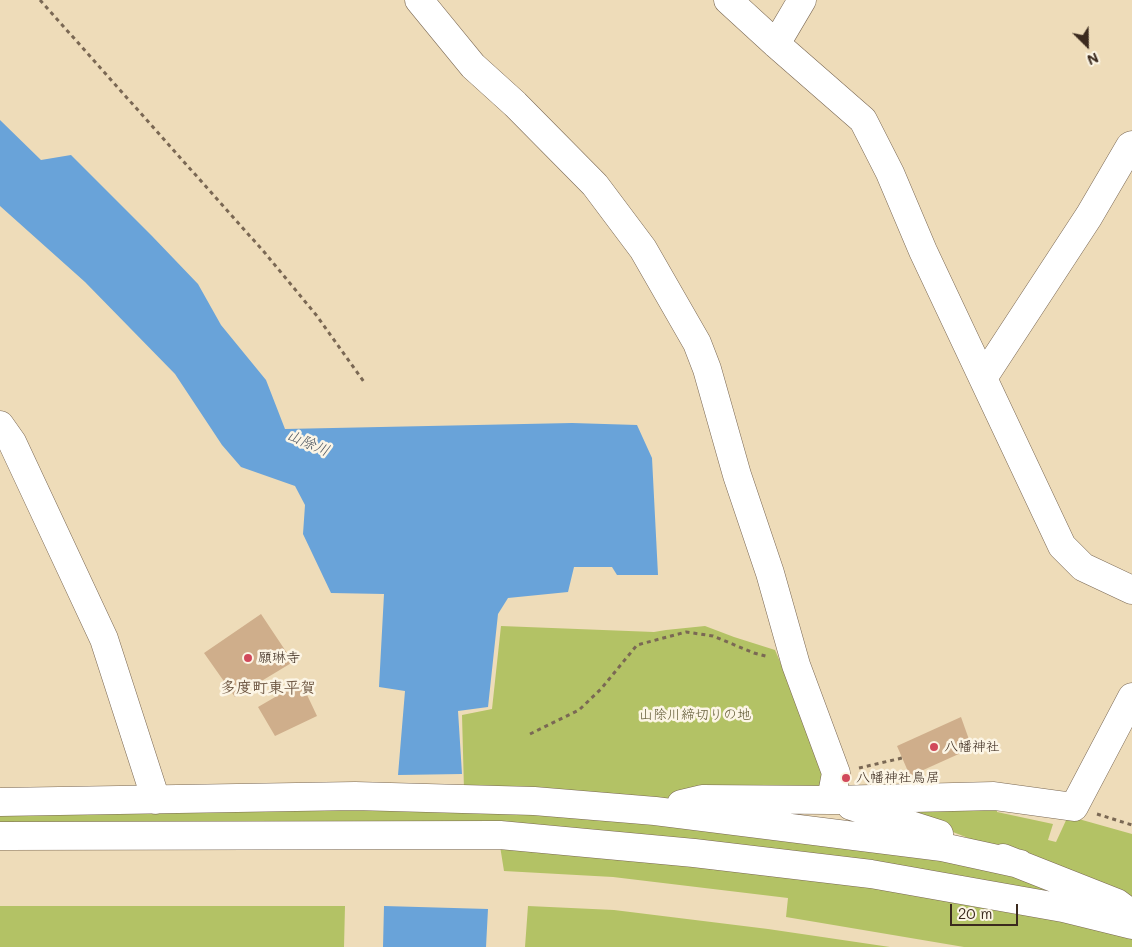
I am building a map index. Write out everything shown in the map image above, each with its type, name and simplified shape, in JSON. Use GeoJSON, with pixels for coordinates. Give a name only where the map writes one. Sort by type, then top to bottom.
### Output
{"type":"FeatureCollection","features":[{"type":"Feature","properties":{"kind":"street"},"geometry":{"type":"LineString","coordinates":[[419,0],[473,66],[515,104],[595,185],[643,249],[697,343],[737,475],[770,573],[796,665],[836,773],[831,800]]}},
{"type":"Feature","properties":{"kind":"street"},"geometry":{"type":"LineString","coordinates":[[728,0],[863,120],[890,173],[923,251],[1062,546],[1083,567],[1132,590]]}},
{"type":"Feature","properties":{"kind":"street"},"geometry":{"type":"LineString","coordinates":[[776,44],[802,0]]}},
{"type":"Feature","properties":{"kind":"street"},"geometry":{"type":"LineString","coordinates":[[983,378],[1089,216],[1132,145]]}},
{"type":"Feature","properties":{"kind":"street"},"geometry":{"type":"LineString","coordinates":[[0,425],[12,442],[104,639],[156,800]]}},
{"type":"Feature","properties":{"kind":"street"},"geometry":{"type":"LineString","coordinates":[[655,811],[702,799],[831,800],[994,796],[1074,806],[1132,697]]}},
{"type":"Feature","properties":{"kind":"street"},"geometry":{"type":"LineString","coordinates":[[0,802],[355,796],[534,801],[655,811],[942,847],[1020,864]]}},
{"type":"Feature","properties":{"kind":"street"},"geometry":{"type":"LineString","coordinates":[[831,800],[949,837],[1117,903],[1132,914]]}},
{"type":"Feature","properties":{"kind":"street"},"geometry":{"type":"LineString","coordinates":[[0,836],[500,835],[694,853],[871,874],[1064,908],[1132,925]]}},
{"type":"Feature","properties":{"kind":"path"},"geometry":{"type":"LineString","coordinates":[[40,0],[265,253],[318,316],[364,382]]}},
{"type":"Feature","properties":{"kind":"path"},"geometry":{"type":"LineString","coordinates":[[530,734],[579,710],[601,689],[637,644],[686,632],[713,636],[754,653],[796,665]]}},
{"type":"Feature","properties":{"kind":"path"},"geometry":{"type":"LineString","coordinates":[[836,773],[902,758]]}},
{"type":"Feature","properties":{"kind":"path"},"geometry":{"type":"LineString","coordinates":[[1074,806],[1132,825]]}},
{"type":"Feature","properties":{"kind":"green space","name":"山除川締切りの地"},"geometry":{"type":"Polygon","coordinates":[[[501,626],[654,632],[705,626],[775,650],[829,783],[825,791],[721,803],[464,790],[462,715],[492,709],[501,626]]]}},
{"type":"Feature","properties":{"kind":"green space"},"geometry":{"type":"Polygon","coordinates":[[[998,803],[997,812],[1053,824],[1048,840],[1056,842],[1068,816],[1132,834],[1132,903],[953,832],[875,808],[998,803]]]}},
{"type":"Feature","properties":{"kind":"green space"},"geometry":{"type":"Polygon","coordinates":[[[507,807],[1012,867],[1118,910],[697,846],[0,829],[0,808],[507,807]]]}},
{"type":"Feature","properties":{"kind":"green space"},"geometry":{"type":"Polygon","coordinates":[[[500,846],[864,882],[1132,936],[1132,947],[964,947],[786,917],[788,898],[613,877],[504,871],[500,846]]]}},
{"type":"Feature","properties":{"kind":"green space"},"geometry":{"type":"Polygon","coordinates":[[[0,906],[345,906],[344,947],[0,947],[0,906]]]}},
{"type":"Feature","properties":{"kind":"green space"},"geometry":{"type":"Polygon","coordinates":[[[528,906],[614,910],[768,929],[890,947],[525,947],[528,906]]]}},
{"type":"Feature","properties":{"kind":"water","name":"山除川"},"geometry":{"type":"Polygon","coordinates":[[[0,120],[41,160],[71,155],[198,284],[221,325],[266,380],[285,429],[572,423],[637,425],[652,458],[658,575],[617,575],[612,567],[574,567],[568,592],[508,598],[498,614],[488,707],[458,711],[462,774],[398,775],[405,691],[379,687],[384,594],[331,593],[303,534],[305,505],[295,486],[241,467],[222,445],[175,374],[85,282],[0,206],[0,120]]]}},
{"type":"Feature","properties":{"kind":"water"},"geometry":{"type":"Polygon","coordinates":[[[384,906],[488,909],[486,947],[383,947],[384,906]]]}},
{"type":"Feature","properties":{"kind":"building","name":"願琳寺"},"geometry":{"type":"Polygon","coordinates":[[[261,614],[293,662],[235,697],[204,653],[261,614]]]}},
{"type":"Feature","properties":{"kind":"building"},"geometry":{"type":"Polygon","coordinates":[[[301,682],[317,716],[275,736],[258,707],[301,682]]]}},
{"type":"Feature","properties":{"kind":"building","name":"八幡神社"},"geometry":{"type":"Polygon","coordinates":[[[961,717],[972,748],[910,776],[897,746],[961,717]]]}},
{"type":"Feature","properties":{"kind":"place","name":"願琳寺"},"geometry":{"type":"Point","coordinates":[248,658]}},
{"type":"Feature","properties":{"kind":"place","name":"八幡神社"},"geometry":{"type":"Point","coordinates":[934,747]}},
{"type":"Feature","properties":{"kind":"place","name":"八幡神社鳥居"},"geometry":{"type":"Point","coordinates":[846,778]}},
{"type":"Feature","properties":{"kind":"district","name":"多度町東平賀"},"geometry":{"type":"Point","coordinates":[268,688]}}]}
